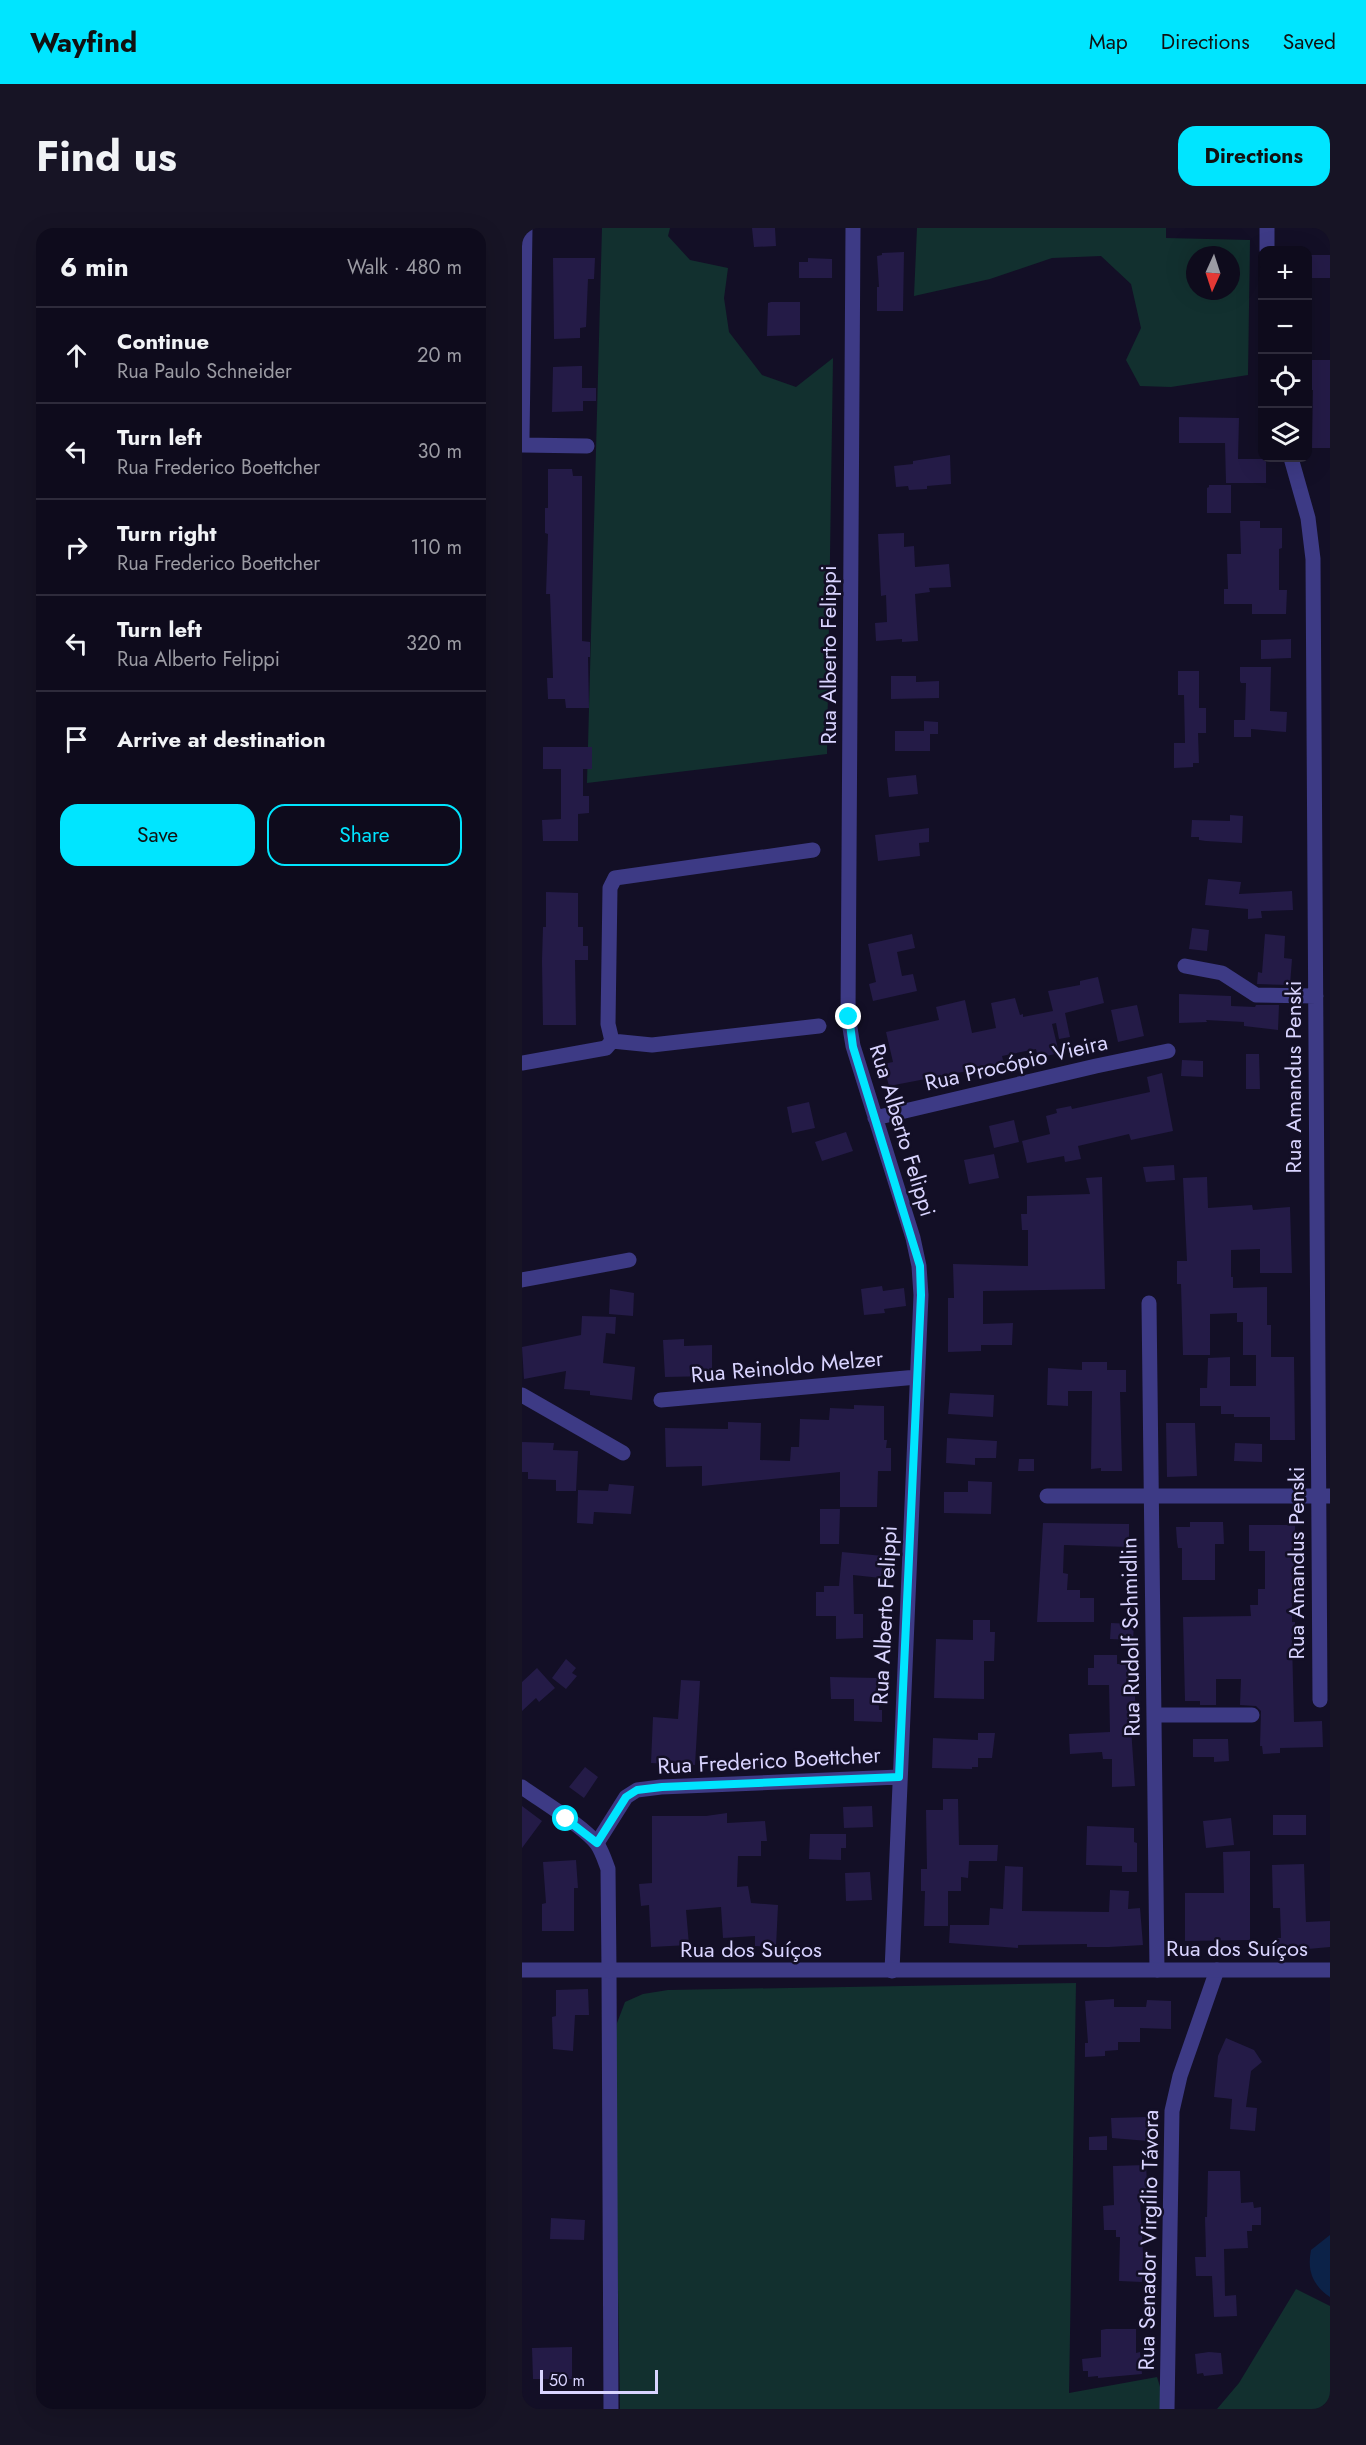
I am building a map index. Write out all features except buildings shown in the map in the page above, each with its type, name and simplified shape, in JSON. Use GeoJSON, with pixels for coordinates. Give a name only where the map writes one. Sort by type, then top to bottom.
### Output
{"type":"FeatureCollection","features":[{"type":"Feature","properties":{"kind":"street"},"geometry":{"type":"LineString","coordinates":[[522,440],[525,228]]}},
{"type":"Feature","properties":{"kind":"street","name":"Rua Alberto Felippi"},"geometry":{"type":"LineString","coordinates":[[853,228],[848,1007],[853,1047],[920,1266],[921,1295],[892,1971]]}},
{"type":"Feature","properties":{"kind":"street"},"geometry":{"type":"LineString","coordinates":[[1267,228],[1267,246]]}},
{"type":"Feature","properties":{"kind":"street"},"geometry":{"type":"LineString","coordinates":[[522,445],[587,446]]}},
{"type":"Feature","properties":{"kind":"street","name":"Rua Amandus Penski"},"geometry":{"type":"LineString","coordinates":[[1292,462],[1308,518],[1313,559],[1316,996],[1324,1496],[1320,1700]]}},
{"type":"Feature","properties":{"kind":"street"},"geometry":{"type":"LineString","coordinates":[[609,1045],[610,888],[615,878],[813,850]]}},
{"type":"Feature","properties":{"kind":"street"},"geometry":{"type":"LineString","coordinates":[[1185,966],[1222,973],[1256,995],[1316,996]]}},
{"type":"Feature","properties":{"kind":"street"},"geometry":{"type":"LineString","coordinates":[[522,1063],[609,1045],[652,1045],[819,1026]]}},
{"type":"Feature","properties":{"kind":"street","name":"Rua Procópio Vieira"},"geometry":{"type":"LineString","coordinates":[[875,1118],[1168,1051]]}},
{"type":"Feature","properties":{"kind":"street"},"geometry":{"type":"LineString","coordinates":[[522,1280],[629,1260]]}},
{"type":"Feature","properties":{"kind":"street","name":"Rua Rudolf Schmidlin"},"geometry":{"type":"LineString","coordinates":[[1149,1303],[1157,1970]]}},
{"type":"Feature","properties":{"kind":"street","name":"Rua Reinoldo Melzer"},"geometry":{"type":"LineString","coordinates":[[661,1400],[917,1377]]}},
{"type":"Feature","properties":{"kind":"street"},"geometry":{"type":"LineString","coordinates":[[522,1395],[623,1453]]}},
{"type":"Feature","properties":{"kind":"street"},"geometry":{"type":"LineString","coordinates":[[1047,1496],[1324,1496]]}},
{"type":"Feature","properties":{"kind":"street"},"geometry":{"type":"LineString","coordinates":[[1154,1715],[1252,1715]]}},
{"type":"Feature","properties":{"kind":"street","name":"Rua Frederico Boettcher"},"geometry":{"type":"LineString","coordinates":[[597,1843],[626,1797],[637,1790],[899,1777]]}},
{"type":"Feature","properties":{"kind":"street"},"geometry":{"type":"LineString","coordinates":[[522,1787],[587,1833],[597,1843],[608,1869],[611,2409]]}},
{"type":"Feature","properties":{"kind":"street","name":"Rua dos Suíços"},"geometry":{"type":"LineString","coordinates":[[522,1970],[1330,1970]]}},
{"type":"Feature","properties":{"kind":"street","name":"Rua Senador Virgílio Távora"},"geometry":{"type":"LineString","coordinates":[[1167,2409],[1172,2111],[1180,2076],[1217,1970]]}},
{"type":"Feature","properties":{"kind":"green space"},"geometry":{"type":"Polygon","coordinates":[[[602,228],[670,228],[668,236],[690,260],[728,268],[724,298],[729,332],[762,375],[796,387],[833,358],[827,754],[587,783],[602,228]]]}},
{"type":"Feature","properties":{"kind":"green space"},"geometry":{"type":"Polygon","coordinates":[[[917,228],[1166,228],[1166,238],[1250,240],[1248,375],[1171,387],[1140,386],[1126,360],[1141,328],[1131,284],[1101,256],[1052,258],[990,279],[914,296],[917,228]]]}},
{"type":"Feature","properties":{"kind":"green space"},"geometry":{"type":"Polygon","coordinates":[[[1076,1983],[1069,2393],[1157,2377],[1161,2390],[1160,2409],[620,2409],[614,2049],[617,2023],[625,2002],[643,1994],[668,1990],[1076,1983]]]}},
{"type":"Feature","properties":{"kind":"green space"},"geometry":{"type":"Polygon","coordinates":[[[1296,2289],[1330,2306],[1330,2409],[1217,2409],[1239,2383],[1296,2289]]]}},
{"type":"Feature","properties":{"kind":"water"},"geometry":{"type":"Polygon","coordinates":[[[1330,2235],[1330,2297],[1315,2282],[1310,2264],[1311,2250],[1330,2235]]]}},
{"type":"Feature","properties":{"kind":"route"},"geometry":{"type":"LineString","coordinates":[[566,1819],[597,1843],[626,1797],[637,1790],[899,1777],[921,1295],[920,1266],[853,1047],[849,1017]]}}]}
